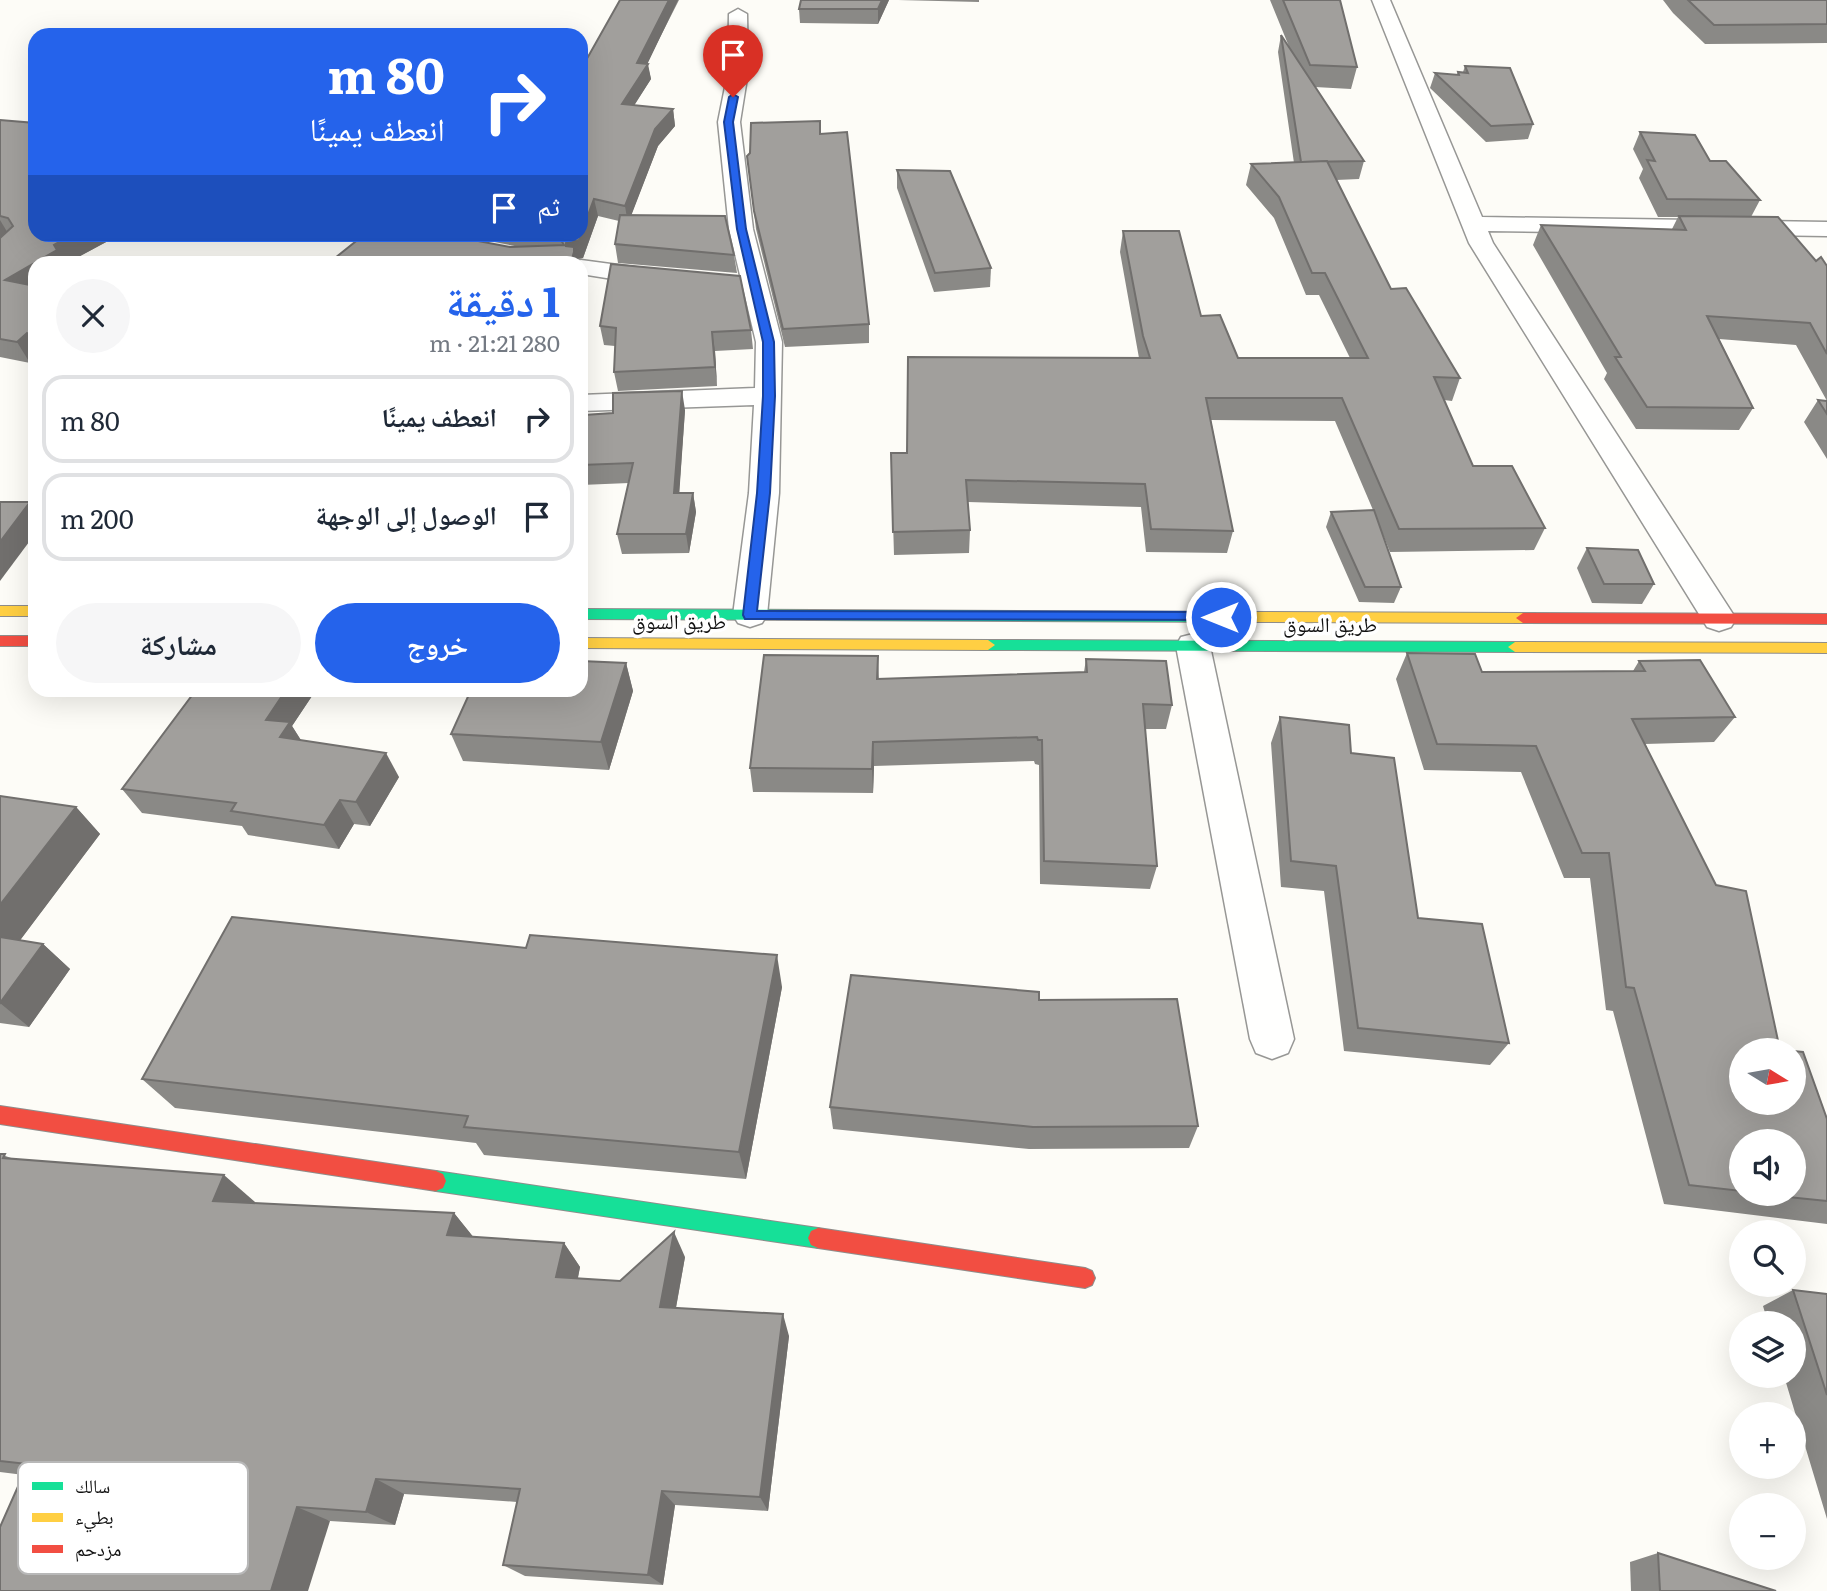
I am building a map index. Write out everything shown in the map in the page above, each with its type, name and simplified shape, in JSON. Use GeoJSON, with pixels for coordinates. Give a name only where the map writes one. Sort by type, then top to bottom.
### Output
{"type":"FeatureCollection","features":[{"type":"Feature","properties":{"kind":"main road"},"geometry":{"type":"LineString","coordinates":[[0,611],[28,611]]}},
{"type":"Feature","properties":{"kind":"main road","name":"طريق السوق"},"geometry":{"type":"LineString","coordinates":[[588,614],[1827,619]]}},
{"type":"Feature","properties":{"kind":"main road"},"geometry":{"type":"LineString","coordinates":[[0,640],[28,641]]}},
{"type":"Feature","properties":{"kind":"main road","name":"طريق السوق"},"geometry":{"type":"LineString","coordinates":[[588,643],[1827,648]]}},
{"type":"Feature","properties":{"kind":"main road"},"geometry":{"type":"LineString","coordinates":[[0,1115],[1085,1278]]}},
{"type":"Feature","properties":{"kind":"street"},"geometry":{"type":"LineString","coordinates":[[1381,0],[1481,243],[1719,619]]}},
{"type":"Feature","properties":{"kind":"street"},"geometry":{"type":"LineString","coordinates":[[738,14],[738,72],[729,122],[741,229],[769,342],[764,493],[750,615]]}},
{"type":"Feature","properties":{"kind":"street"},"geometry":{"type":"LineString","coordinates":[[1473,224],[1827,229]]}},
{"type":"Feature","properties":{"kind":"street"},"geometry":{"type":"LineString","coordinates":[[588,268],[688,281]]}},
{"type":"Feature","properties":{"kind":"street"},"geometry":{"type":"LineString","coordinates":[[728,283],[755,285]]}},
{"type":"Feature","properties":{"kind":"street"},"geometry":{"type":"LineString","coordinates":[[588,403],[769,396]]}},
{"type":"Feature","properties":{"kind":"street"},"geometry":{"type":"LineString","coordinates":[[1194,646],[1272,1039]]}},
{"type":"Feature","properties":{"kind":"building"},"geometry":{"type":"Polygon","coordinates":[[[620,0],[669,0],[637,63],[648,64],[622,104],[673,109],[655,129],[625,206],[594,199],[588,215],[588,57],[620,0]]]}},
{"type":"Feature","properties":{"kind":"building"},"geometry":{"type":"Polygon","coordinates":[[[801,0],[882,0],[878,9],[799,9],[801,0]]]}},
{"type":"Feature","properties":{"kind":"building"},"geometry":{"type":"Polygon","coordinates":[[[1283,0],[1340,0],[1357,67],[1310,65],[1283,0]]]}},
{"type":"Feature","properties":{"kind":"building"},"geometry":{"type":"Polygon","coordinates":[[[1688,0],[1827,0],[1827,24],[1714,25],[1688,0]]]}},
{"type":"Feature","properties":{"kind":"building"},"geometry":{"type":"Polygon","coordinates":[[[1281,35],[1364,161],[1301,162],[1281,35]]]}},
{"type":"Feature","properties":{"kind":"building"},"geometry":{"type":"Polygon","coordinates":[[[1465,66],[1510,68],[1533,124],[1491,126],[1435,73],[1468,73],[1465,66]]]}},
{"type":"Feature","properties":{"kind":"building"},"geometry":{"type":"Polygon","coordinates":[[[0,120],[28,122],[28,242],[59,242],[54,245],[57,250],[47,256],[28,256],[28,267],[5,280],[28,285],[28,334],[17,342],[0,339],[0,238],[13,226],[8,218],[0,216],[0,120]]]}},
{"type":"Feature","properties":{"kind":"building"},"geometry":{"type":"Polygon","coordinates":[[[820,121],[820,134],[847,132],[869,324],[783,329],[754,211],[747,156],[750,153],[751,123],[820,121]]]}},
{"type":"Feature","properties":{"kind":"building"},"geometry":{"type":"Polygon","coordinates":[[[1640,132],[1695,135],[1710,161],[1726,161],[1760,200],[1667,199],[1647,160],[1655,161],[1640,132]]]}},
{"type":"Feature","properties":{"kind":"building"},"geometry":{"type":"Polygon","coordinates":[[[1327,161],[1391,289],[1406,288],[1460,378],[1434,377],[1473,466],[1512,466],[1545,528],[1399,529],[1342,398],[1206,398],[1233,531],[1151,529],[1145,484],[966,480],[970,530],[893,532],[891,453],[907,453],[908,357],[1150,358],[1143,336],[1123,231],[1179,231],[1201,316],[1220,315],[1238,358],[1368,358],[1325,273],[1312,273],[1279,197],[1251,164],[1327,161]]]}},
{"type":"Feature","properties":{"kind":"building"},"geometry":{"type":"Polygon","coordinates":[[[897,170],[950,171],[991,268],[935,273],[897,170]]]}},
{"type":"Feature","properties":{"kind":"building"},"geometry":{"type":"Polygon","coordinates":[[[620,215],[725,216],[734,255],[615,244],[620,215]]]}},
{"type":"Feature","properties":{"kind":"building"},"geometry":{"type":"Polygon","coordinates":[[[1679,216],[1778,217],[1816,261],[1821,257],[1827,266],[1827,354],[1810,323],[1707,316],[1753,408],[1647,407],[1615,357],[1621,357],[1541,225],[1686,230],[1679,216]]]}},
{"type":"Feature","properties":{"kind":"building"},"geometry":{"type":"Polygon","coordinates":[[[355,242],[483,242],[510,247],[564,245],[562,242],[570,242],[566,243],[566,246],[574,247],[573,256],[338,256],[355,242]]]}},
{"type":"Feature","properties":{"kind":"building"},"geometry":{"type":"Polygon","coordinates":[[[611,264],[740,276],[751,330],[712,332],[715,367],[614,372],[616,328],[600,326],[611,264]]]}},
{"type":"Feature","properties":{"kind":"building"},"geometry":{"type":"Polygon","coordinates":[[[682,391],[674,493],[693,493],[686,534],[617,534],[633,463],[588,465],[588,415],[613,413],[613,393],[682,391]]]}},
{"type":"Feature","properties":{"kind":"building"},"geometry":{"type":"Polygon","coordinates":[[[1818,400],[1827,401],[1827,414],[1818,400]]]}},
{"type":"Feature","properties":{"kind":"building"},"geometry":{"type":"Polygon","coordinates":[[[0,502],[28,502],[28,505],[0,542],[0,502]]]}},
{"type":"Feature","properties":{"kind":"building"},"geometry":{"type":"Polygon","coordinates":[[[1374,510],[1401,587],[1365,587],[1331,512],[1374,510]]]}},
{"type":"Feature","properties":{"kind":"building"},"geometry":{"type":"Polygon","coordinates":[[[1587,548],[1638,550],[1654,584],[1604,584],[1587,548]]]}},
{"type":"Feature","properties":{"kind":"building"},"geometry":{"type":"Polygon","coordinates":[[[1407,653],[1475,654],[1482,672],[1645,671],[1639,661],[1700,660],[1735,717],[1632,719],[1716,885],[1746,891],[1777,1038],[1729,1038],[1729,1115],[1806,1115],[1806,1060],[1827,1119],[1827,1201],[1806,1199],[1806,1129],[1729,1129],[1729,1190],[1689,1185],[1634,988],[1626,987],[1609,853],[1582,853],[1536,746],[1437,744],[1407,653]]]}},
{"type":"Feature","properties":{"kind":"building"},"geometry":{"type":"Polygon","coordinates":[[[764,655],[878,656],[877,679],[1087,672],[1086,659],[1166,661],[1172,705],[1143,704],[1157,866],[1044,861],[1042,740],[1037,737],[873,742],[872,769],[750,768],[764,655]]]}},
{"type":"Feature","properties":{"kind":"building"},"geometry":{"type":"Polygon","coordinates":[[[588,661],[626,663],[601,742],[451,734],[468,697],[588,697],[588,661]]]}},
{"type":"Feature","properties":{"kind":"building"},"geometry":{"type":"Polygon","coordinates":[[[191,697],[281,697],[266,720],[290,722],[280,737],[386,753],[356,802],[340,800],[324,825],[231,811],[236,803],[122,789],[191,697]]]}},
{"type":"Feature","properties":{"kind":"building"},"geometry":{"type":"Polygon","coordinates":[[[1280,717],[1349,725],[1351,753],[1394,758],[1418,918],[1482,924],[1509,1043],[1358,1028],[1336,866],[1291,861],[1280,717]]]}},
{"type":"Feature","properties":{"kind":"building"},"geometry":{"type":"Polygon","coordinates":[[[0,796],[76,807],[0,905],[0,796]]]}},
{"type":"Feature","properties":{"kind":"building"},"geometry":{"type":"Polygon","coordinates":[[[232,917],[526,948],[530,935],[777,955],[739,1152],[464,1127],[468,1116],[142,1079],[232,917]]]}},
{"type":"Feature","properties":{"kind":"building"},"geometry":{"type":"Polygon","coordinates":[[[0,937],[43,944],[0,1003],[0,937]]]}},
{"type":"Feature","properties":{"kind":"building"},"geometry":{"type":"Polygon","coordinates":[[[851,975],[1039,992],[1039,1000],[1177,999],[1198,1126],[1033,1127],[830,1107],[851,975]]]}},
{"type":"Feature","properties":{"kind":"building"},"geometry":{"type":"Polygon","coordinates":[[[0,1154],[5,1154],[3,1158],[224,1175],[213,1201],[454,1213],[447,1235],[564,1243],[556,1277],[620,1281],[674,1232],[660,1307],[783,1314],[760,1497],[662,1491],[648,1575],[503,1565],[520,1489],[376,1479],[366,1512],[297,1507],[271,1591],[0,1591],[0,1527],[18,1486],[18,1574],[248,1574],[248,1462],[0,1461],[0,1154]]]}},
{"type":"Feature","properties":{"kind":"building"},"geometry":{"type":"Polygon","coordinates":[[[1806,1292],[1827,1294],[1827,1395],[1806,1330],[1806,1311],[1800,1311],[1795,1297],[1806,1297],[1806,1292]]]}},
{"type":"Feature","properties":{"kind":"building"},"geometry":{"type":"Polygon","coordinates":[[[1658,1553],[1776,1591],[1660,1591],[1658,1553]]]}},
{"type":"Feature","properties":{"kind":"traffic: fast"},"geometry":{"type":"LineString","coordinates":[[588,614],[1249,617]]}},
{"type":"Feature","properties":{"kind":"traffic: fast"},"geometry":{"type":"LineString","coordinates":[[988,645],[1515,647]]}},
{"type":"Feature","properties":{"kind":"traffic: fast"},"geometry":{"type":"LineString","coordinates":[[436,1181],[818,1238]]}},
{"type":"Feature","properties":{"kind":"traffic: slow"},"geometry":{"type":"LineString","coordinates":[[0,611],[28,611]]}},
{"type":"Feature","properties":{"kind":"traffic: slow"},"geometry":{"type":"LineString","coordinates":[[1249,617],[1523,618]]}},
{"type":"Feature","properties":{"kind":"traffic: slow"},"geometry":{"type":"LineString","coordinates":[[588,643],[988,645]]}},
{"type":"Feature","properties":{"kind":"traffic: slow"},"geometry":{"type":"LineString","coordinates":[[1515,647],[1827,648]]}},
{"type":"Feature","properties":{"kind":"traffic: jam"},"geometry":{"type":"LineString","coordinates":[[1523,618],[1827,619]]}},
{"type":"Feature","properties":{"kind":"traffic: jam"},"geometry":{"type":"LineString","coordinates":[[0,641],[28,641]]}},
{"type":"Feature","properties":{"kind":"traffic: jam"},"geometry":{"type":"LineString","coordinates":[[0,1115],[436,1181]]}},
{"type":"Feature","properties":{"kind":"traffic: jam"},"geometry":{"type":"LineString","coordinates":[[818,1238],[1085,1278]]}},
{"type":"Feature","properties":{"kind":"route"},"geometry":{"type":"LineString","coordinates":[[733,97],[729,122],[741,229],[769,342],[764,493],[750,615],[1221,617]]}}]}
